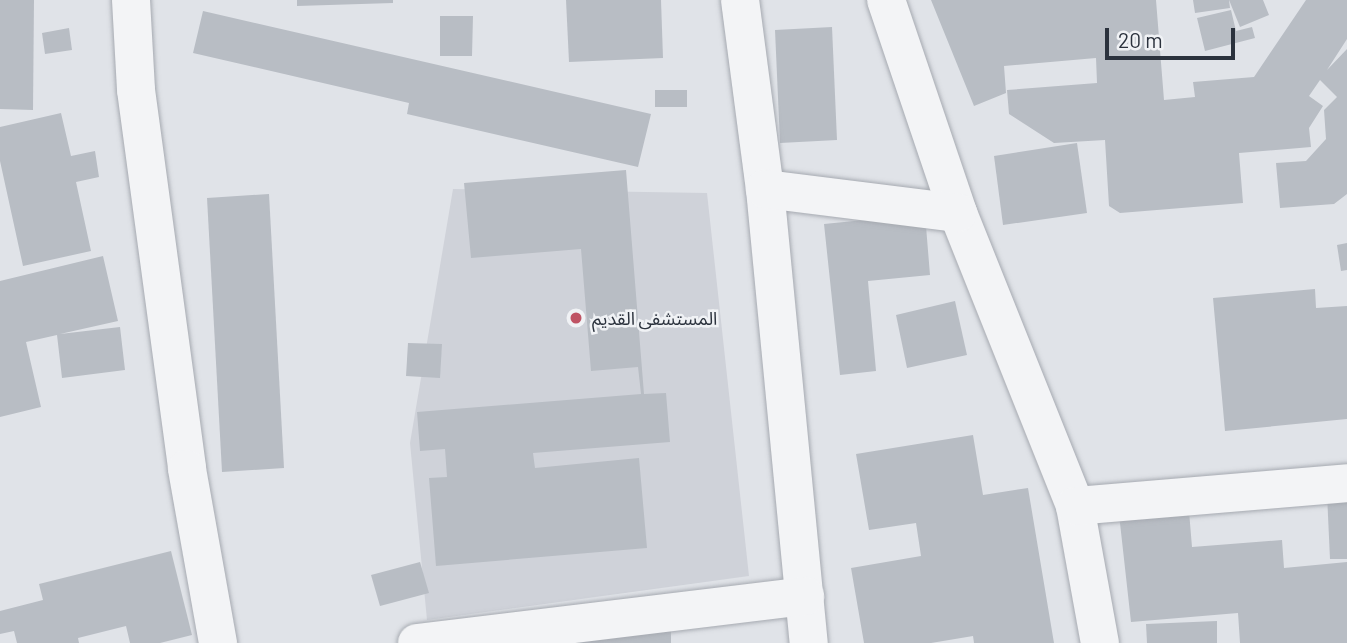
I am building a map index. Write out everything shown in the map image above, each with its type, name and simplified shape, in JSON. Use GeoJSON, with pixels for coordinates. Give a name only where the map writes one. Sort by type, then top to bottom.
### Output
{"type":"FeatureCollection","features":[{"type":"Feature","properties":{"kind":"street"},"geometry":{"type":"LineString","coordinates":[[131,0],[136,90],[180,415],[218,643]]}},
{"type":"Feature","properties":{"kind":"street"},"geometry":{"type":"LineString","coordinates":[[740,0],[765,189],[809,643]]}},
{"type":"Feature","properties":{"kind":"street"},"geometry":{"type":"LineString","coordinates":[[886,0],[958,214],[1075,506],[1100,643]]}},
{"type":"Feature","properties":{"kind":"street"},"geometry":{"type":"LineString","coordinates":[[765,189],[958,214]]}},
{"type":"Feature","properties":{"kind":"street"},"geometry":{"type":"LineString","coordinates":[[1075,506],[1347,483]]}},
{"type":"Feature","properties":{"kind":"street"},"geometry":{"type":"LineString","coordinates":[[417,643],[805,596]]}},
{"type":"Feature","properties":{"kind":"shaded area","name":"المستشفى القديم"},"geometry":{"type":"Polygon","coordinates":[[[453,189],[707,193],[749,576],[427,620],[410,443],[453,189]]]}},
{"type":"Feature","properties":{"kind":"building"},"geometry":{"type":"Polygon","coordinates":[[[0,0],[34,0],[33,110],[0,109],[0,0]]]}},
{"type":"Feature","properties":{"kind":"building"},"geometry":{"type":"Polygon","coordinates":[[[297,0],[393,0],[393,3],[297,6],[297,0]]]}},
{"type":"Feature","properties":{"kind":"building"},"geometry":{"type":"Polygon","coordinates":[[[566,0],[661,0],[663,58],[569,62],[566,0]]]}},
{"type":"Feature","properties":{"kind":"building"},"geometry":{"type":"Polygon","coordinates":[[[931,0],[1156,0],[1164,100],[1195,97],[1193,82],[1254,77],[1306,0],[1347,0],[1347,39],[1327,70],[1347,49],[1347,194],[1334,204],[1280,208],[1276,163],[1306,161],[1326,139],[1324,110],[1337,97],[1320,80],[1309,96],[1323,106],[1309,128],[1311,147],[1239,153],[1243,203],[1120,213],[1109,206],[1105,140],[1054,143],[1009,114],[1007,90],[1097,83],[1096,58],[1004,66],[1006,93],[974,106],[931,0]]]}},
{"type":"Feature","properties":{"kind":"building"},"geometry":{"type":"Polygon","coordinates":[[[1193,0],[1229,0],[1230,8],[1195,13],[1193,0]]]}},
{"type":"Feature","properties":{"kind":"building"},"geometry":{"type":"Polygon","coordinates":[[[1229,0],[1263,0],[1269,15],[1240,27],[1229,0]]]}},
{"type":"Feature","properties":{"kind":"building"},"geometry":{"type":"Polygon","coordinates":[[[1231,10],[1236,31],[1252,27],[1255,38],[1205,51],[1197,18],[1231,10]]]}},
{"type":"Feature","properties":{"kind":"building"},"geometry":{"type":"Polygon","coordinates":[[[203,11],[651,114],[638,167],[407,114],[409,103],[193,53],[203,11]]]}},
{"type":"Feature","properties":{"kind":"building"},"geometry":{"type":"Polygon","coordinates":[[[440,16],[473,16],[472,56],[440,56],[440,16]]]}},
{"type":"Feature","properties":{"kind":"building"},"geometry":{"type":"Polygon","coordinates":[[[832,27],[837,140],[780,143],[775,30],[832,27]]]}},
{"type":"Feature","properties":{"kind":"building"},"geometry":{"type":"Polygon","coordinates":[[[69,28],[72,50],[45,54],[42,33],[69,28]]]}},
{"type":"Feature","properties":{"kind":"building"},"geometry":{"type":"Polygon","coordinates":[[[655,90],[687,90],[687,107],[655,107],[655,90]]]}},
{"type":"Feature","properties":{"kind":"building"},"geometry":{"type":"Polygon","coordinates":[[[61,113],[71,156],[95,151],[99,177],[76,182],[91,251],[23,266],[0,161],[0,127],[61,113]]]}},
{"type":"Feature","properties":{"kind":"building"},"geometry":{"type":"Polygon","coordinates":[[[1077,143],[1087,213],[1003,225],[994,156],[1077,143]]]}},
{"type":"Feature","properties":{"kind":"building"},"geometry":{"type":"Polygon","coordinates":[[[626,170],[644,394],[666,393],[670,442],[533,453],[535,468],[639,458],[647,548],[436,566],[429,478],[447,477],[445,449],[420,451],[417,412],[641,394],[638,367],[591,371],[581,249],[471,258],[464,183],[626,170]]]}},
{"type":"Feature","properties":{"kind":"building"},"geometry":{"type":"Polygon","coordinates":[[[269,194],[284,468],[222,472],[207,198],[269,194]]]}},
{"type":"Feature","properties":{"kind":"building"},"geometry":{"type":"Polygon","coordinates":[[[925,214],[930,275],[868,281],[876,371],[840,375],[824,224],[925,214]]]}},
{"type":"Feature","properties":{"kind":"building"},"geometry":{"type":"Polygon","coordinates":[[[1347,243],[1347,270],[1341,271],[1337,245],[1347,243]]]}},
{"type":"Feature","properties":{"kind":"building"},"geometry":{"type":"Polygon","coordinates":[[[103,256],[118,321],[60,334],[120,327],[125,370],[62,378],[57,335],[26,342],[41,407],[0,417],[0,281],[103,256]]]}},
{"type":"Feature","properties":{"kind":"building"},"geometry":{"type":"Polygon","coordinates":[[[1315,289],[1316,308],[1347,306],[1347,419],[1225,431],[1213,298],[1315,289]]]}},
{"type":"Feature","properties":{"kind":"building"},"geometry":{"type":"Polygon","coordinates":[[[955,301],[967,355],[907,368],[896,315],[955,301]]]}},
{"type":"Feature","properties":{"kind":"building"},"geometry":{"type":"Polygon","coordinates":[[[408,343],[442,344],[440,378],[406,376],[408,343]]]}},
{"type":"Feature","properties":{"kind":"building"},"geometry":{"type":"Polygon","coordinates":[[[973,435],[983,495],[1028,488],[1054,643],[974,643],[973,636],[931,643],[864,643],[851,568],[921,556],[916,523],[869,530],[856,454],[973,435]]]}},
{"type":"Feature","properties":{"kind":"building"},"geometry":{"type":"Polygon","coordinates":[[[1347,493],[1347,559],[1330,559],[1327,494],[1347,493]]]}},
{"type":"Feature","properties":{"kind":"building"},"geometry":{"type":"Polygon","coordinates":[[[1188,499],[1192,547],[1282,540],[1284,568],[1347,562],[1347,643],[1240,643],[1238,613],[1131,622],[1118,505],[1188,499]]]}},
{"type":"Feature","properties":{"kind":"building"},"geometry":{"type":"Polygon","coordinates":[[[171,551],[192,635],[160,643],[130,643],[126,626],[78,638],[79,643],[17,643],[14,631],[0,634],[0,611],[43,600],[39,584],[171,551]]]}},
{"type":"Feature","properties":{"kind":"building"},"geometry":{"type":"Polygon","coordinates":[[[420,562],[429,593],[380,606],[371,575],[420,562]]]}},
{"type":"Feature","properties":{"kind":"building"},"geometry":{"type":"Polygon","coordinates":[[[1217,621],[1217,643],[1147,643],[1146,624],[1217,621]]]}},
{"type":"Feature","properties":{"kind":"building"},"geometry":{"type":"Polygon","coordinates":[[[671,628],[671,643],[532,643],[671,628]]]}},
{"type":"Feature","properties":{"kind":"place","name":"المستشفى القديم"},"geometry":{"type":"Point","coordinates":[576,318]}}]}
